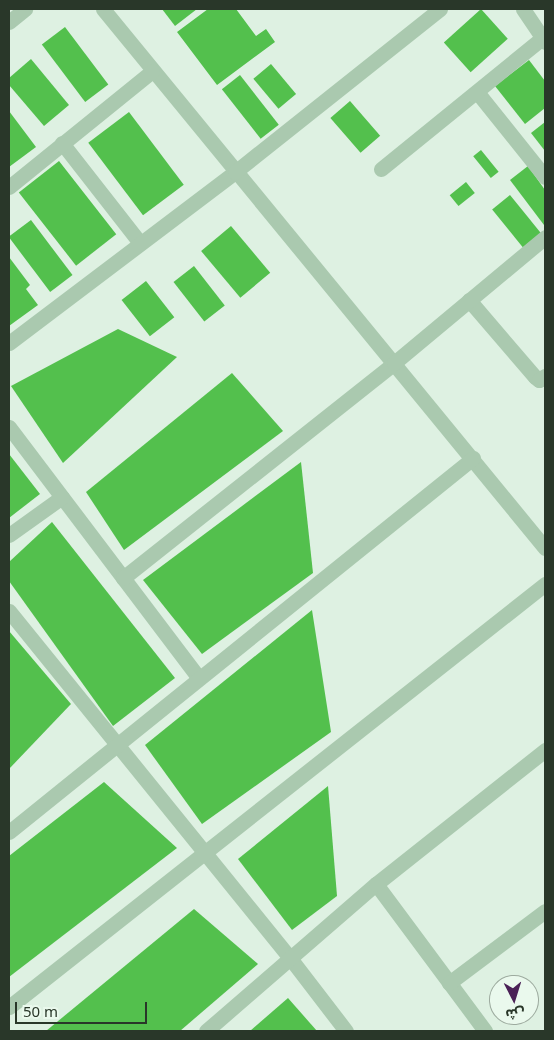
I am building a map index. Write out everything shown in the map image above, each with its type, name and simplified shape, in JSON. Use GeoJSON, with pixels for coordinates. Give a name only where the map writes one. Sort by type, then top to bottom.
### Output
{"type":"FeatureCollection","features":[{"type":"Feature","properties":{"kind":"street"},"geometry":{"type":"LineString","coordinates":[[9,22],[25,9]]}},
{"type":"Feature","properties":{"kind":"street"},"geometry":{"type":"LineString","coordinates":[[103,9],[152,71],[474,458],[545,548]]}},
{"type":"Feature","properties":{"kind":"street"},"geometry":{"type":"LineString","coordinates":[[9,343],[236,172],[420,15],[440,9]]}},
{"type":"Feature","properties":{"kind":"street"},"geometry":{"type":"LineString","coordinates":[[382,170],[544,40],[523,9]]}},
{"type":"Feature","properties":{"kind":"street"},"geometry":{"type":"LineString","coordinates":[[9,187],[152,71]]}},
{"type":"Feature","properties":{"kind":"street"},"geometry":{"type":"LineString","coordinates":[[477,92],[545,177]]}},
{"type":"Feature","properties":{"kind":"street"},"geometry":{"type":"LineString","coordinates":[[62,143],[140,243]]}},
{"type":"Feature","properties":{"kind":"street"},"geometry":{"type":"LineString","coordinates":[[122,578],[394,363],[545,237]]}},
{"type":"Feature","properties":{"kind":"street"},"geometry":{"type":"LineString","coordinates":[[469,300],[535,377],[539,380],[545,376]]}},
{"type":"Feature","properties":{"kind":"street"},"geometry":{"type":"LineString","coordinates":[[9,427],[198,677]]}},
{"type":"Feature","properties":{"kind":"street"},"geometry":{"type":"LineString","coordinates":[[9,832],[198,677],[474,458]]}},
{"type":"Feature","properties":{"kind":"street"},"geometry":{"type":"LineString","coordinates":[[9,535],[62,498]]}},
{"type":"Feature","properties":{"kind":"street"},"geometry":{"type":"LineString","coordinates":[[9,1007],[545,584]]}},
{"type":"Feature","properties":{"kind":"street"},"geometry":{"type":"LineString","coordinates":[[9,611],[203,854],[290,958],[346,1031]]}},
{"type":"Feature","properties":{"kind":"street"},"geometry":{"type":"LineString","coordinates":[[206,1031],[376,884],[545,750]]}},
{"type":"Feature","properties":{"kind":"street"},"geometry":{"type":"LineString","coordinates":[[376,884],[486,1031]]}},
{"type":"Feature","properties":{"kind":"street"},"geometry":{"type":"LineString","coordinates":[[449,983],[545,911]]}},
{"type":"Feature","properties":{"kind":"building"},"geometry":{"type":"Polygon","coordinates":[[[162,9],[197,9],[175,26],[162,9]]]}},
{"type":"Feature","properties":{"kind":"building"},"geometry":{"type":"Polygon","coordinates":[[[208,9],[236,9],[256,36],[266,29],[275,42],[217,85],[177,32],[208,9]]]}},
{"type":"Feature","properties":{"kind":"building"},"geometry":{"type":"Polygon","coordinates":[[[481,9],[508,39],[471,72],[444,42],[481,9]]]}},
{"type":"Feature","properties":{"kind":"building"},"geometry":{"type":"Polygon","coordinates":[[[65,27],[108,85],[85,102],[42,44],[65,27]]]}},
{"type":"Feature","properties":{"kind":"building"},"geometry":{"type":"Polygon","coordinates":[[[31,59],[69,105],[44,126],[9,85],[9,78],[31,59]]]}},
{"type":"Feature","properties":{"kind":"building"},"geometry":{"type":"Polygon","coordinates":[[[529,60],[545,81],[545,108],[525,124],[495,86],[529,60]]]}},
{"type":"Feature","properties":{"kind":"building"},"geometry":{"type":"Polygon","coordinates":[[[271,64],[296,94],[278,109],[253,79],[271,64]]]}},
{"type":"Feature","properties":{"kind":"building"},"geometry":{"type":"Polygon","coordinates":[[[240,75],[279,125],[261,139],[222,89],[240,75]]]}},
{"type":"Feature","properties":{"kind":"building"},"geometry":{"type":"Polygon","coordinates":[[[350,101],[380,136],[361,153],[330,118],[350,101]]]}},
{"type":"Feature","properties":{"kind":"building"},"geometry":{"type":"Polygon","coordinates":[[[9,111],[36,147],[9,167],[9,111]]]}},
{"type":"Feature","properties":{"kind":"building"},"geometry":{"type":"Polygon","coordinates":[[[129,112],[184,185],[143,215],[88,143],[129,112]]]}},
{"type":"Feature","properties":{"kind":"building"},"geometry":{"type":"Polygon","coordinates":[[[545,122],[545,151],[531,133],[545,122]]]}},
{"type":"Feature","properties":{"kind":"building"},"geometry":{"type":"Polygon","coordinates":[[[481,150],[499,172],[491,178],[473,156],[481,150]]]}},
{"type":"Feature","properties":{"kind":"building"},"geometry":{"type":"Polygon","coordinates":[[[59,161],[116,234],[76,266],[19,192],[59,161]]]}},
{"type":"Feature","properties":{"kind":"building"},"geometry":{"type":"Polygon","coordinates":[[[528,166],[545,190],[544,225],[510,180],[528,166]]]}},
{"type":"Feature","properties":{"kind":"building"},"geometry":{"type":"Polygon","coordinates":[[[466,182],[475,193],[458,206],[450,195],[466,182]]]}},
{"type":"Feature","properties":{"kind":"building"},"geometry":{"type":"Polygon","coordinates":[[[510,195],[541,233],[523,248],[492,209],[510,195]]]}},
{"type":"Feature","properties":{"kind":"building"},"geometry":{"type":"Polygon","coordinates":[[[31,220],[73,275],[50,292],[9,237],[31,220]]]}},
{"type":"Feature","properties":{"kind":"building"},"geometry":{"type":"Polygon","coordinates":[[[231,226],[270,273],[240,298],[201,251],[231,226]]]}},
{"type":"Feature","properties":{"kind":"building"},"geometry":{"type":"Polygon","coordinates":[[[9,257],[30,285],[26,289],[38,305],[9,326],[9,257]]]}},
{"type":"Feature","properties":{"kind":"building"},"geometry":{"type":"Polygon","coordinates":[[[194,266],[225,305],[204,321],[174,282],[194,266]]]}},
{"type":"Feature","properties":{"kind":"building"},"geometry":{"type":"Polygon","coordinates":[[[146,281],[174,317],[150,336],[122,300],[146,281]]]}},
{"type":"Feature","properties":{"kind":"building"},"geometry":{"type":"Polygon","coordinates":[[[118,329],[177,357],[63,463],[11,386],[118,329]]]}},
{"type":"Feature","properties":{"kind":"building"},"geometry":{"type":"Polygon","coordinates":[[[232,373],[283,431],[124,550],[86,492],[232,373]]]}},
{"type":"Feature","properties":{"kind":"building"},"geometry":{"type":"Polygon","coordinates":[[[9,454],[40,494],[9,518],[9,454]]]}},
{"type":"Feature","properties":{"kind":"building"},"geometry":{"type":"Polygon","coordinates":[[[301,462],[313,573],[202,654],[143,580],[301,462]]]}},
{"type":"Feature","properties":{"kind":"building"},"geometry":{"type":"Polygon","coordinates":[[[52,522],[175,678],[113,726],[9,581],[9,562],[52,522]]]}},
{"type":"Feature","properties":{"kind":"building"},"geometry":{"type":"Polygon","coordinates":[[[312,610],[331,732],[202,824],[145,745],[312,610]]]}},
{"type":"Feature","properties":{"kind":"building"},"geometry":{"type":"Polygon","coordinates":[[[9,631],[71,704],[9,769],[9,631]]]}},
{"type":"Feature","properties":{"kind":"building"},"geometry":{"type":"Polygon","coordinates":[[[104,782],[177,848],[9,977],[9,856],[104,782]]]}},
{"type":"Feature","properties":{"kind":"building"},"geometry":{"type":"Polygon","coordinates":[[[328,786],[337,896],[292,930],[238,859],[328,786]]]}},
{"type":"Feature","properties":{"kind":"building"},"geometry":{"type":"Polygon","coordinates":[[[194,909],[258,964],[180,1031],[46,1031],[194,909]]]}},
{"type":"Feature","properties":{"kind":"building"},"geometry":{"type":"Polygon","coordinates":[[[288,998],[317,1031],[250,1031],[288,998]]]}}]}
